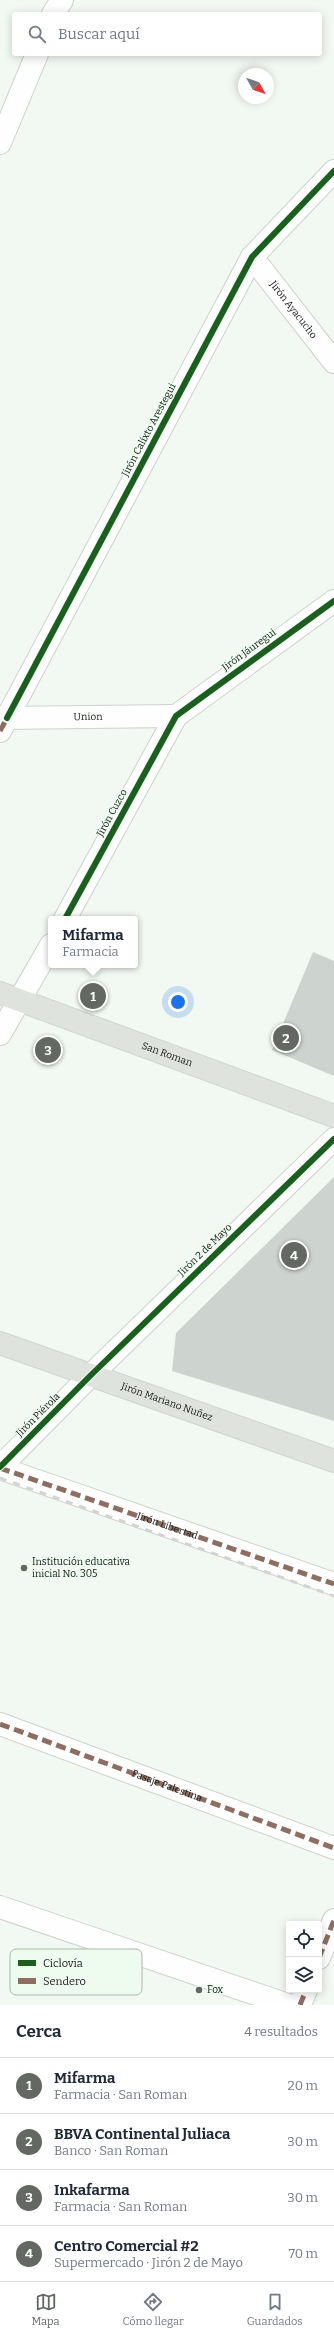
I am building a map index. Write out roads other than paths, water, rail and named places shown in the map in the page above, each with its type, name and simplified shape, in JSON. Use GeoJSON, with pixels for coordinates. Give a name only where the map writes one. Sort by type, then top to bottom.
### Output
{"type":"FeatureCollection","features":[{"type":"Feature","properties":{"kind":"main road","name":"San Roman"},"geometry":{"type":"LineString","coordinates":[[0,993],[334,1116]]}},
{"type":"Feature","properties":{"kind":"main road","name":"Jirón Mariano Nuñez"},"geometry":{"type":"LineString","coordinates":[[0,1343],[334,1461]]}},
{"type":"Feature","properties":{"kind":"street"},"geometry":{"type":"LineString","coordinates":[[54,12],[62,0]]}},
{"type":"Feature","properties":{"kind":"street"},"geometry":{"type":"LineString","coordinates":[[0,143],[35,56]]}},
{"type":"Feature","properties":{"kind":"street","name":"Jirón Calixto Arestegui"},"geometry":{"type":"LineString","coordinates":[[2,722],[252,257],[334,171]]}},
{"type":"Feature","properties":{"kind":"street","name":"Jirón Ayacucho"},"geometry":{"type":"LineString","coordinates":[[252,257],[334,362]]}},
{"type":"Feature","properties":{"kind":"street","name":"Jirón Jáuregui"},"geometry":{"type":"LineString","coordinates":[[176,716],[334,600]]}},
{"type":"Feature","properties":{"kind":"street","name":"Union"},"geometry":{"type":"LineString","coordinates":[[2,722],[176,716]]}},
{"type":"Feature","properties":{"kind":"street","name":"Jirón Cuzco"},"geometry":{"type":"LineString","coordinates":[[67,916],[176,716]]}},
{"type":"Feature","properties":{"kind":"street"},"geometry":{"type":"LineString","coordinates":[[0,1034],[21,1000],[48,950]]}},
{"type":"Feature","properties":{"kind":"street","name":"Jirón 2 de Mayo"},"geometry":{"type":"LineString","coordinates":[[90,1376],[334,1139]]}},
{"type":"Feature","properties":{"kind":"street","name":"Jirón Piérola"},"geometry":{"type":"LineString","coordinates":[[0,1468],[90,1376]]}},
{"type":"Feature","properties":{"kind":"street","name":"Jirón Libertad"},"geometry":{"type":"LineString","coordinates":[[0,1468],[334,1584]]}},
{"type":"Feature","properties":{"kind":"street","name":"Pasaje Palestina"},"geometry":{"type":"LineString","coordinates":[[0,1724],[334,1848]]}},
{"type":"Feature","properties":{"kind":"street"},"geometry":{"type":"LineString","coordinates":[[0,1906],[125,1949]]}},
{"type":"Feature","properties":{"kind":"street"},"geometry":{"type":"LineString","coordinates":[[319,1957],[334,1920]]}},
{"type":"Feature","properties":{"kind":"street"},"geometry":{"type":"LineString","coordinates":[[142,1955],[288,2005]]}},
{"type":"Feature","properties":{"kind":"street"},"geometry":{"type":"LineString","coordinates":[[300,2005],[305,1993]]}},
{"type":"Feature","properties":{"kind":"railway"},"geometry":{"type":"LineString","coordinates":[[0,1478],[334,1596]]}},
{"type":"Feature","properties":{"kind":"place","name":"Mifarma"},"geometry":{"type":"Point","coordinates":[93,996]}},
{"type":"Feature","properties":{"kind":"place","name":"BBVA Continental Juliaca"},"geometry":{"type":"Point","coordinates":[286,1038]}},
{"type":"Feature","properties":{"kind":"place","name":"Inkafarma"},"geometry":{"type":"Point","coordinates":[48,1050]}},
{"type":"Feature","properties":{"kind":"place","name":"Centro Comercial #2"},"geometry":{"type":"Point","coordinates":[294,1255]}},
{"type":"Feature","properties":{"kind":"place","name":"Institución educativa inicial No. 305"},"geometry":{"type":"Point","coordinates":[24,1568]}},
{"type":"Feature","properties":{"kind":"place","name":"Fox"},"geometry":{"type":"Point","coordinates":[199,1990]}}]}
